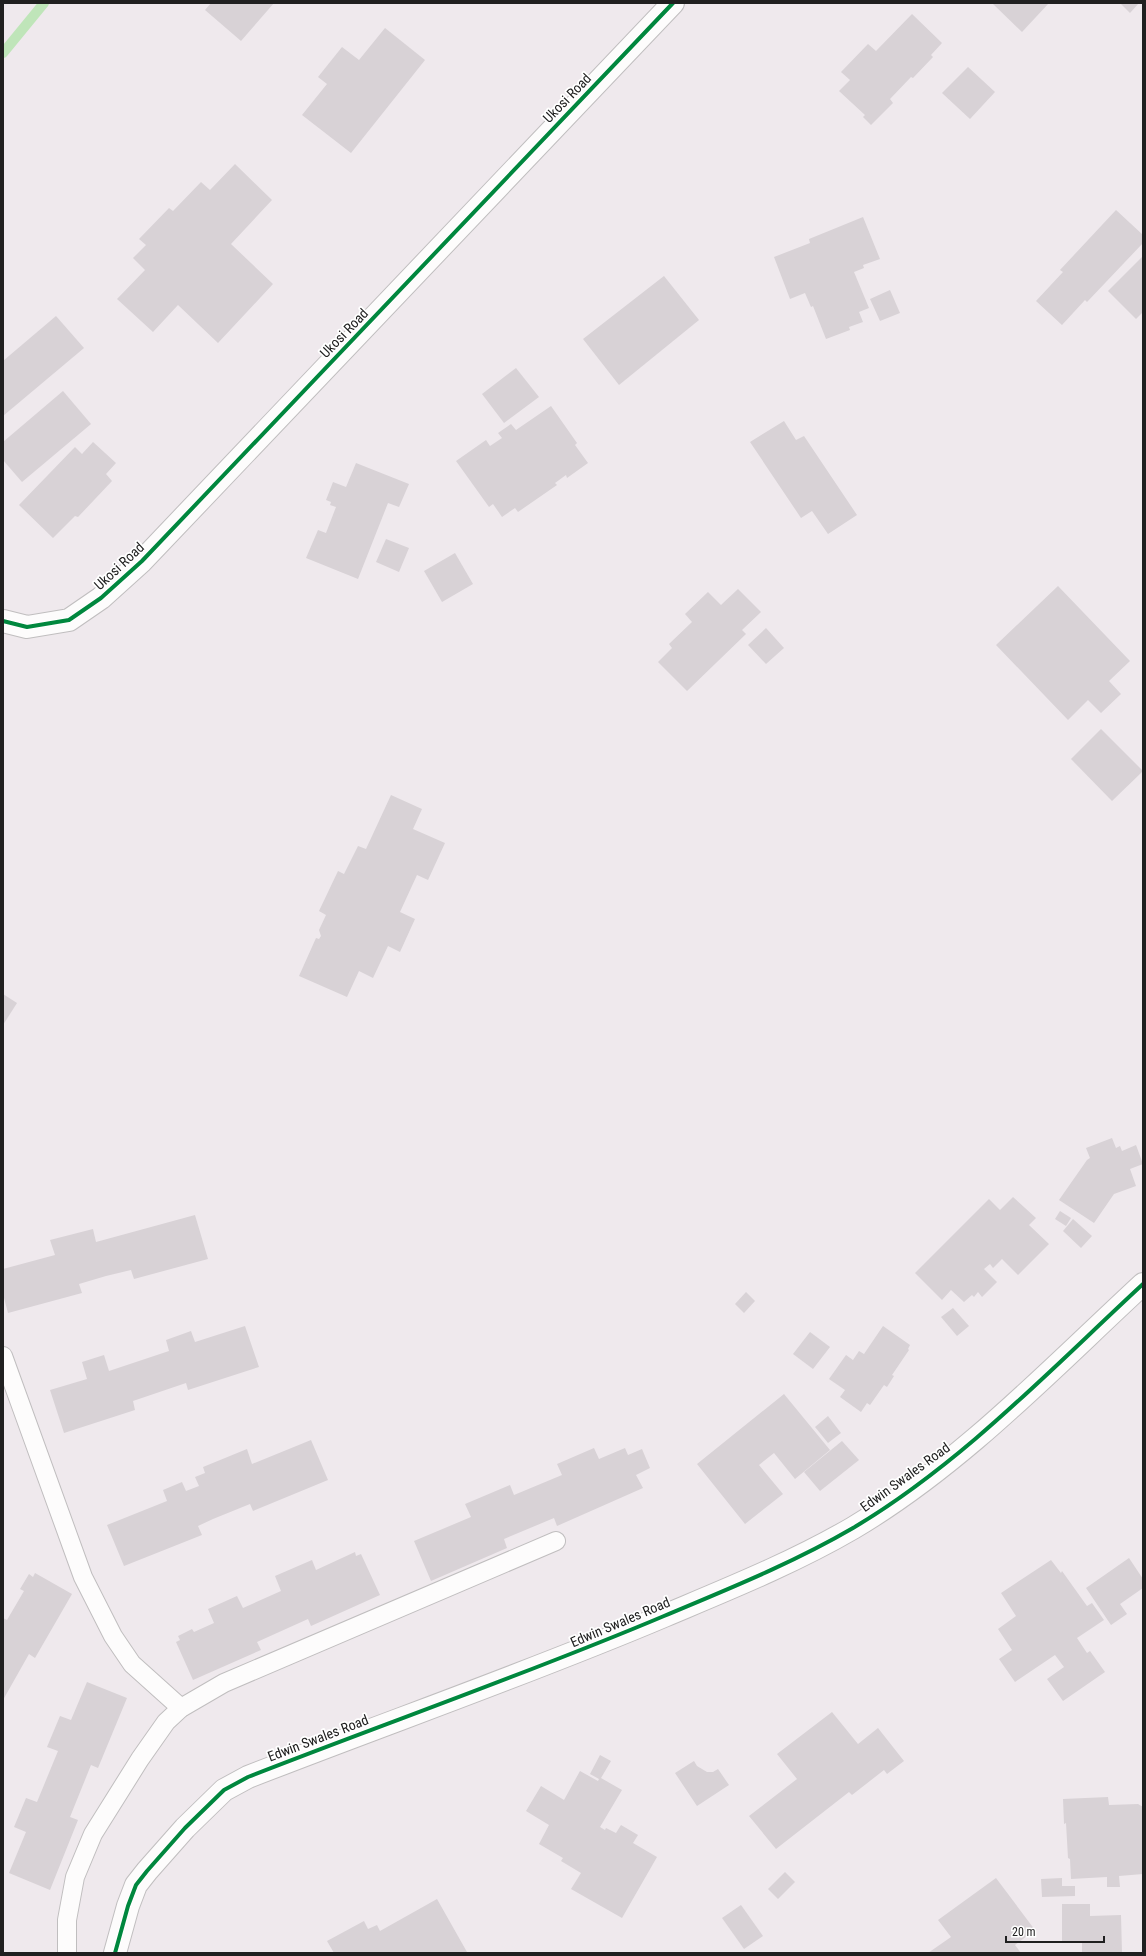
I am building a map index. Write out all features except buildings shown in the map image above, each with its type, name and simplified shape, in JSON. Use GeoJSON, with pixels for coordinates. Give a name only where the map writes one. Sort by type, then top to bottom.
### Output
{"type":"FeatureCollection","features":[{"type":"Feature","properties":{"kind":"street","name":"Ukosi Road"},"geometry":{"type":"LineString","coordinates":[[3,621],[26,627],[69,620],[101,598],[142,561],[673,3]]}},
{"type":"Feature","properties":{"kind":"street","name":"Edwin Swales Road"},"geometry":{"type":"LineString","coordinates":[[115,1953],[128,1906],[136,1886],[146,1871],[185,1828],[224,1790],[248,1777],[388,1722],[572,1655],[760,1575],[812,1551],[855,1527],[905,1493],[969,1445],[1143,1284]]}},
{"type":"Feature","properties":{"kind":"lane"},"geometry":{"type":"LineString","coordinates":[[3,1356],[83,1577],[113,1636],[132,1664],[182,1708]]}},
{"type":"Feature","properties":{"kind":"lane"},"geometry":{"type":"LineString","coordinates":[[67,1953],[67,1920],[74,1877],[93,1834],[166,1722],[182,1708],[224,1683],[556,1541]]}},
{"type":"Feature","properties":{"kind":"waterway"},"geometry":{"type":"LineString","coordinates":[[3,53],[44,3]]}},
{"type":"Feature","properties":{"kind":"cycle path"},"geometry":{"type":"LineString","coordinates":[[3,621],[27,627],[69,620],[101,598],[142,561],[673,3]]}},
{"type":"Feature","properties":{"kind":"cycle path"},"geometry":{"type":"LineString","coordinates":[[115,1953],[128,1906],[136,1885],[185,1828],[224,1790],[248,1777],[509,1678],[712,1596],[760,1575],[830,1541],[893,1503],[968,1445],[1039,1382],[1143,1284]]}}]}
